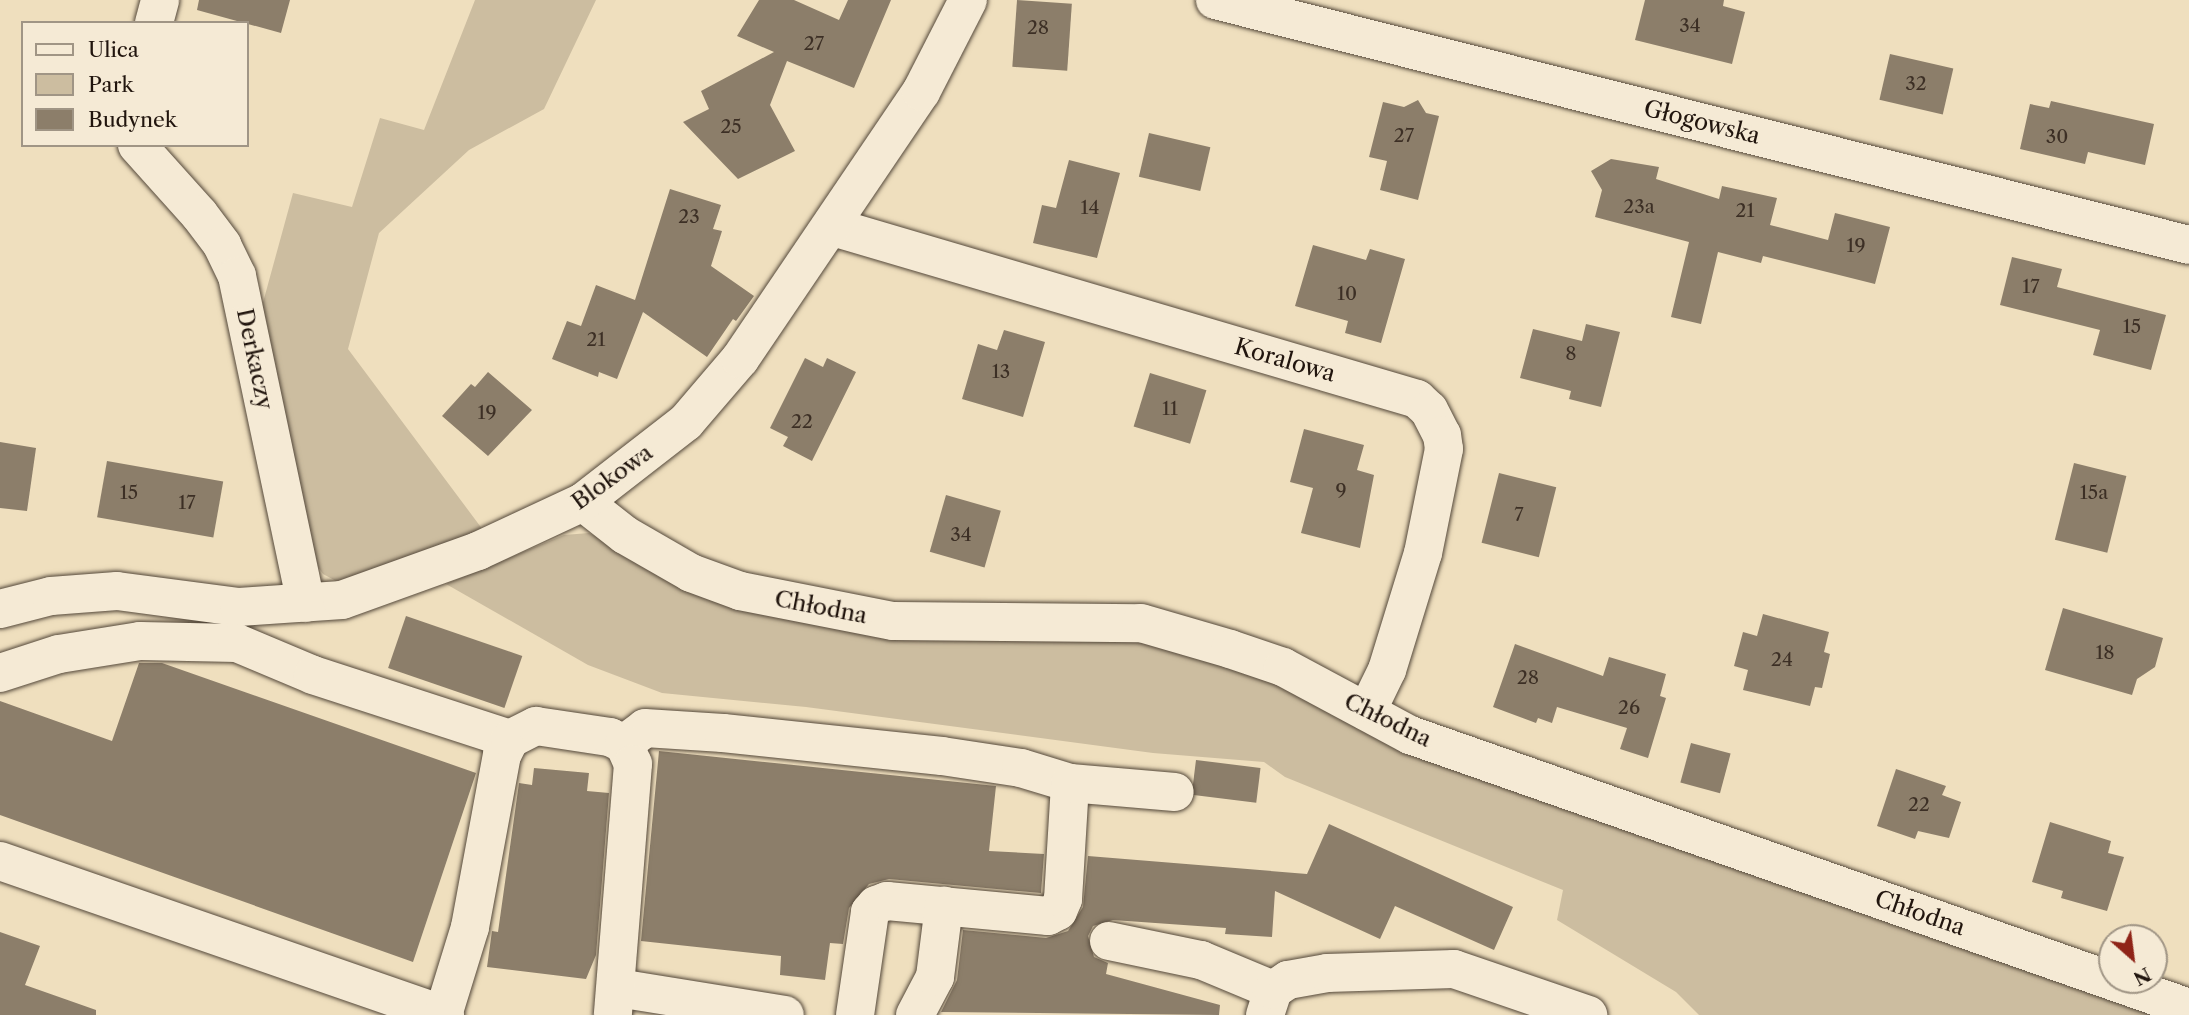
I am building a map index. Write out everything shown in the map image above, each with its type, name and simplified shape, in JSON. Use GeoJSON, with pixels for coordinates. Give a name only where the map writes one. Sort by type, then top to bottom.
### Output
{"type":"FeatureCollection","features":[{"type":"Feature","properties":{"kind":"street"},"geometry":{"type":"LineString","coordinates":[[155,21],[160,0]]}},
{"type":"Feature","properties":{"kind":"street","name":"Blokowa"},"geometry":{"type":"LineString","coordinates":[[0,610],[51,596],[117,591],[239,607],[342,600],[394,584],[583,502],[687,422],[740,359],[833,227],[921,92],[968,0]]}},
{"type":"Feature","properties":{"kind":"street","name":"Głogowska"},"geometry":{"type":"LineString","coordinates":[[1215,0],[2189,245]]}},
{"type":"Feature","properties":{"kind":"street","name":"Derkaczy"},"geometry":{"type":"LineString","coordinates":[[139,147],[206,225],[237,276],[306,603]]}},
{"type":"Feature","properties":{"kind":"street","name":"Koralowa"},"geometry":{"type":"LineString","coordinates":[[833,227],[1423,404],[1443,435],[1444,449],[1423,553],[1403,626],[1367,711]]}},
{"type":"Feature","properties":{"kind":"street","name":"Chłodna"},"geometry":{"type":"LineString","coordinates":[[583,502],[625,536],[691,573],[740,591],[893,621],[1141,623],[1283,667],[1410,736],[2189,1008]]}},
{"type":"Feature","properties":{"kind":"street"},"geometry":{"type":"LineString","coordinates":[[0,673],[58,654],[140,642],[237,643],[313,675],[510,739]]}},
{"type":"Feature","properties":{"kind":"street"},"geometry":{"type":"LineString","coordinates":[[0,861],[444,1015],[470,927],[502,755],[510,739],[536,726],[597,732],[624,744],[633,764],[615,1002],[785,1015]]}},
{"type":"Feature","properties":{"kind":"street"},"geometry":{"type":"LineString","coordinates":[[624,744],[645,728],[723,733],[942,756],[1021,768],[1070,783],[1175,792]]}},
{"type":"Feature","properties":{"kind":"street"},"geometry":{"type":"LineString","coordinates":[[855,1015],[870,912],[887,901],[1048,915],[1058,911],[1070,783]]}},
{"type":"Feature","properties":{"kind":"street"},"geometry":{"type":"LineString","coordinates":[[915,1015],[935,977],[944,906]]}},
{"type":"Feature","properties":{"kind":"street"},"geometry":{"type":"LineString","coordinates":[[1108,941],[1201,960],[1269,1002],[1289,980],[1327,973],[1454,969],[1521,1004],[1588,1015]]}},
{"type":"Feature","properties":{"kind":"green space"},"geometry":{"type":"Polygon","coordinates":[[[475,0],[596,0],[544,109],[469,150],[379,233],[348,349],[483,530],[362,576],[336,581],[323,574],[313,560],[259,317],[293,193],[352,207],[380,118],[424,130],[475,0]]]}},
{"type":"Feature","properties":{"kind":"green space"},"geometry":{"type":"Polygon","coordinates":[[[589,533],[689,586],[1136,635],[1263,669],[2098,983],[2098,994],[2126,994],[2182,1015],[1699,1015],[1676,992],[1557,920],[1563,890],[1285,777],[1264,762],[1153,753],[806,707],[662,693],[588,665],[446,584],[564,535],[589,533]]]}},
{"type":"Feature","properties":{"kind":"building"},"geometry":{"type":"Polygon","coordinates":[[[199,0],[290,0],[281,33],[248,24],[248,21],[237,21],[197,10],[199,0]]]}},
{"type":"Feature","properties":{"kind":"building"},"geometry":{"type":"Polygon","coordinates":[[[759,0],[794,0],[839,20],[848,0],[891,0],[854,88],[787,61],[770,105],[795,151],[738,179],[683,122],[709,109],[701,91],[774,52],[737,36],[759,0]]]}},
{"type":"Feature","properties":{"kind":"building"},"geometry":{"type":"Polygon","coordinates":[[[1017,0],[1072,4],[1067,71],[1012,67],[1017,0]]]}},
{"type":"Feature","properties":{"kind":"building"},"geometry":{"type":"Polygon","coordinates":[[[1645,0],[1724,0],[1723,6],[1745,12],[1732,64],[1635,40],[1645,0]]]}},
{"type":"Feature","properties":{"kind":"building"},"geometry":{"type":"Polygon","coordinates":[[[1890,54],[1953,69],[1943,114],[1879,100],[1890,54]]]}},
{"type":"Feature","properties":{"kind":"building"},"geometry":{"type":"Polygon","coordinates":[[[1418,100],[1426,113],[1439,116],[1418,200],[1380,190],[1387,161],[1369,157],[1383,102],[1404,107],[1418,100]]]}},
{"type":"Feature","properties":{"kind":"building"},"geometry":{"type":"Polygon","coordinates":[[[2051,101],[2154,124],[2145,165],[2088,152],[2085,164],[2020,149],[2030,104],[2049,108],[2051,101]]]}},
{"type":"Feature","properties":{"kind":"building"},"geometry":{"type":"Polygon","coordinates":[[[1149,133],[1210,147],[1200,191],[1139,177],[1149,133]]]}},
{"type":"Feature","properties":{"kind":"building"},"geometry":{"type":"Polygon","coordinates":[[[1611,159],[1659,167],[1656,179],[1719,199],[1722,186],[1777,198],[1770,225],[1828,240],[1835,213],[1890,227],[1875,284],[1763,256],[1761,263],[1718,252],[1701,324],[1671,317],[1689,242],[1595,217],[1602,190],[1591,171],[1611,159]]]}},
{"type":"Feature","properties":{"kind":"building"},"geometry":{"type":"Polygon","coordinates":[[[1069,160],[1120,173],[1097,258],[1033,243],[1042,205],[1056,208],[1069,160]]]}},
{"type":"Feature","properties":{"kind":"building"},"geometry":{"type":"Polygon","coordinates":[[[670,189],[721,205],[713,229],[722,231],[711,266],[754,296],[736,321],[733,319],[707,357],[643,312],[617,379],[599,372],[598,377],[552,359],[567,321],[581,326],[596,285],[635,300],[670,189]]]}},
{"type":"Feature","properties":{"kind":"building"},"geometry":{"type":"Polygon","coordinates":[[[1313,245],[1366,260],[1370,249],[1405,259],[1381,343],[1345,333],[1348,321],[1295,306],[1313,245]]]}},
{"type":"Feature","properties":{"kind":"building"},"geometry":{"type":"Polygon","coordinates":[[[2012,257],[2062,269],[2057,287],[2166,315],[2151,370],[2093,355],[2100,330],[2000,305],[2012,257]]]}},
{"type":"Feature","properties":{"kind":"building"},"geometry":{"type":"Polygon","coordinates":[[[1586,324],[1620,332],[1601,407],[1569,399],[1571,391],[1520,378],[1533,329],[1582,341],[1586,324]]]}},
{"type":"Feature","properties":{"kind":"building"},"geometry":{"type":"Polygon","coordinates":[[[1004,330],[1045,342],[1023,417],[962,399],[978,344],[997,350],[1004,330]]]}},
{"type":"Feature","properties":{"kind":"building"},"geometry":{"type":"Polygon","coordinates":[[[805,358],[823,367],[827,358],[856,372],[812,461],[783,446],[788,437],[770,428],[805,358]]]}},
{"type":"Feature","properties":{"kind":"building"},"geometry":{"type":"Polygon","coordinates":[[[488,372],[532,410],[488,456],[442,416],[471,384],[475,387],[488,372]]]}},
{"type":"Feature","properties":{"kind":"building"},"geometry":{"type":"Polygon","coordinates":[[[1150,373],[1206,390],[1190,444],[1134,427],[1150,373]]]}},
{"type":"Feature","properties":{"kind":"building"},"geometry":{"type":"Polygon","coordinates":[[[1304,429],[1364,445],[1357,470],[1374,475],[1360,548],[1301,533],[1313,488],[1290,482],[1304,429]]]}},
{"type":"Feature","properties":{"kind":"building"},"geometry":{"type":"Polygon","coordinates":[[[0,442],[36,448],[27,511],[0,508],[0,442]]]}},
{"type":"Feature","properties":{"kind":"building"},"geometry":{"type":"Polygon","coordinates":[[[107,461],[223,481],[213,538],[97,517],[107,461]]]}},
{"type":"Feature","properties":{"kind":"building"},"geometry":{"type":"Polygon","coordinates":[[[2074,463],[2126,476],[2107,553],[2055,540],[2074,463]]]}},
{"type":"Feature","properties":{"kind":"building"},"geometry":{"type":"Polygon","coordinates":[[[1499,473],[1556,487],[1539,557],[1482,543],[1499,473]]]}},
{"type":"Feature","properties":{"kind":"building"},"geometry":{"type":"Polygon","coordinates":[[[946,495],[1001,511],[985,567],[930,552],[946,495]]]}},
{"type":"Feature","properties":{"kind":"building"},"geometry":{"type":"Polygon","coordinates":[[[2063,608],[2163,638],[2155,667],[2137,679],[2132,695],[2045,670],[2063,608]]]}},
{"type":"Feature","properties":{"kind":"building"},"geometry":{"type":"Polygon","coordinates":[[[1763,614],[1829,632],[1824,652],[1830,654],[1822,688],[1815,687],[1810,706],[1743,690],[1748,670],[1734,666],[1743,632],[1757,636],[1763,614]]]}},
{"type":"Feature","properties":{"kind":"building"},"geometry":{"type":"Polygon","coordinates":[[[406,616],[522,656],[504,708],[388,668],[406,616]]]}},
{"type":"Feature","properties":{"kind":"building"},"geometry":{"type":"Polygon","coordinates":[[[1515,644],[1603,676],[1609,657],[1666,674],[1660,696],[1666,698],[1648,758],[1620,749],[1627,728],[1557,707],[1552,723],[1538,718],[1536,723],[1493,707],[1515,644]]]}},
{"type":"Feature","properties":{"kind":"building"},"geometry":{"type":"Polygon","coordinates":[[[139,663],[162,663],[476,773],[413,962],[0,815],[0,701],[112,741],[139,663]]]}},
{"type":"Feature","properties":{"kind":"building"},"geometry":{"type":"Polygon","coordinates":[[[1691,743],[1731,754],[1720,793],[1680,783],[1691,743]]]}},
{"type":"Feature","properties":{"kind":"building"},"geometry":{"type":"Polygon","coordinates":[[[659,751],[996,786],[989,851],[1044,854],[1041,893],[889,879],[869,884],[849,908],[843,944],[830,943],[825,980],[780,975],[781,956],[641,941],[659,751]]]}},
{"type":"Feature","properties":{"kind":"building"},"geometry":{"type":"Polygon","coordinates":[[[1196,760],[1261,768],[1256,803],[1192,795],[1196,760]]]}},
{"type":"Feature","properties":{"kind":"building"},"geometry":{"type":"Polygon","coordinates":[[[534,768],[589,773],[587,791],[609,793],[596,955],[586,979],[487,967],[492,931],[498,932],[519,783],[532,785],[534,768]]]}},
{"type":"Feature","properties":{"kind":"building"},"geometry":{"type":"Polygon","coordinates":[[[1896,769],[1946,786],[1942,795],[1961,802],[1949,838],[1918,831],[1915,839],[1877,826],[1896,769]]]}},
{"type":"Feature","properties":{"kind":"building"},"geometry":{"type":"Polygon","coordinates":[[[2050,822],[2111,841],[2108,853],[2124,857],[2107,911],[2061,898],[2063,891],[2032,882],[2050,822]]]}},
{"type":"Feature","properties":{"kind":"building"},"geometry":{"type":"Polygon","coordinates":[[[1329,824],[1513,907],[1494,950],[1395,906],[1380,939],[1275,891],[1272,937],[1225,934],[1226,928],[1113,920],[1093,926],[1088,936],[1094,957],[1108,963],[1106,974],[1220,1005],[1219,1015],[941,1012],[957,980],[963,930],[1046,938],[1068,931],[1083,907],[1088,856],[1307,874],[1329,824]]]}},
{"type":"Feature","properties":{"kind":"building"},"geometry":{"type":"Polygon","coordinates":[[[0,932],[40,946],[25,985],[96,1010],[96,1015],[0,1015],[0,932]]]}}]}
